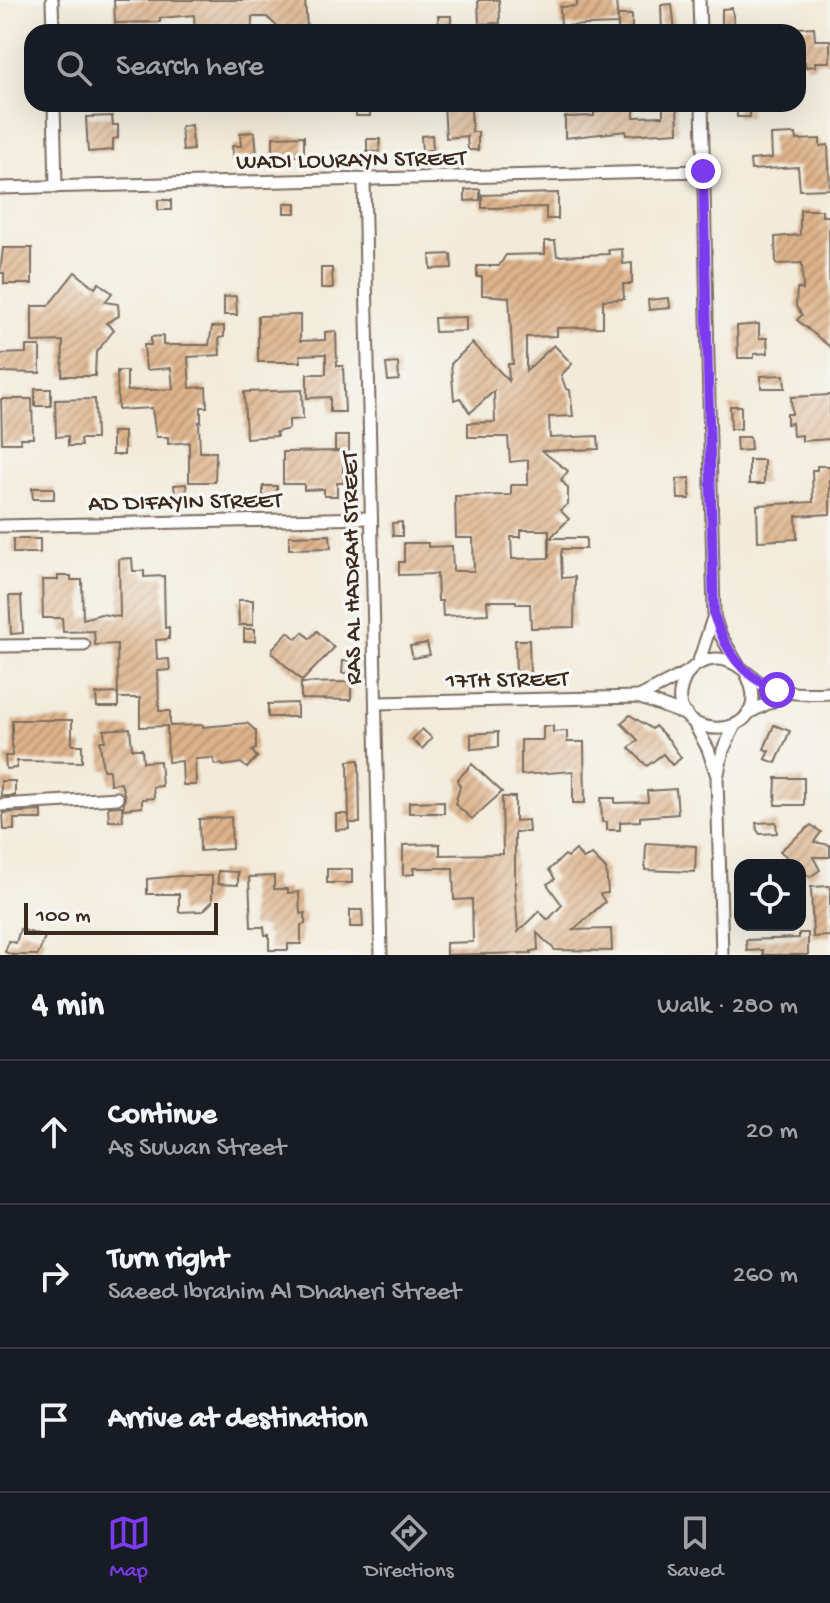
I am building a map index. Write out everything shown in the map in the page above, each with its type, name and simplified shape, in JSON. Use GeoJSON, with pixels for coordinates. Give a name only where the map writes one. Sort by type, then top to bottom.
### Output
{"type":"FeatureCollection","features":[{"type":"Feature","properties":{"kind":"street"},"geometry":{"type":"LineString","coordinates":[[52,0],[53,24]]}},
{"type":"Feature","properties":{"kind":"street"},"geometry":{"type":"LineString","coordinates":[[699,0],[700,24]]}},
{"type":"Feature","properties":{"kind":"street"},"geometry":{"type":"LineString","coordinates":[[54,112],[56,187]]}},
{"type":"Feature","properties":{"kind":"street"},"geometry":{"type":"LineString","coordinates":[[702,112],[714,615],[720,634],[752,692],[748,713]]}},
{"type":"Feature","properties":{"kind":"street","name":"WADI LOURAYN STREET"},"geometry":{"type":"LineString","coordinates":[[0,188],[703,171]]}},
{"type":"Feature","properties":{"kind":"street","name":"RAS AL HADRAH STREET"},"geometry":{"type":"LineString","coordinates":[[364,180],[381,955]]}},
{"type":"Feature","properties":{"kind":"street","name":"AD DIFAYIN STREET"},"geometry":{"type":"LineString","coordinates":[[0,526],[371,518]]}},
{"type":"Feature","properties":{"kind":"street"},"geometry":{"type":"LineString","coordinates":[[714,615],[694,667],[682,688],[683,706],[708,749],[717,778]]}},
{"type":"Feature","properties":{"kind":"street"},"geometry":{"type":"LineString","coordinates":[[0,646],[84,645]]}},
{"type":"Feature","properties":{"kind":"street"},"geometry":{"type":"LineString","coordinates":[[694,667],[720,659],[766,686],[788,693],[830,693]]}},
{"type":"Feature","properties":{"kind":"street","name":"17TH STREET"},"geometry":{"type":"LineString","coordinates":[[376,703],[638,697],[670,683],[694,667]]}},
{"type":"Feature","properties":{"kind":"street"},"geometry":{"type":"LineString","coordinates":[[722,955],[717,778],[723,750],[735,725],[748,713],[788,693]]}},
{"type":"Feature","properties":{"kind":"street","name":"17TH STREET"},"geometry":{"type":"LineString","coordinates":[[638,697],[690,718]]}},
{"type":"Feature","properties":{"kind":"street"},"geometry":{"type":"LineString","coordinates":[[690,718],[714,730],[735,725]]}},
{"type":"Feature","properties":{"kind":"street"},"geometry":{"type":"LineString","coordinates":[[0,805],[117,798]]}},
{"type":"Feature","properties":{"kind":"building"},"geometry":{"type":"Polygon","coordinates":[[[114,0],[305,0],[307,24],[274,24],[267,17],[252,17],[252,24],[195,24],[194,15],[160,18],[160,22],[115,23],[114,0]]]}},
{"type":"Feature","properties":{"kind":"building"},"geometry":{"type":"Polygon","coordinates":[[[478,0],[499,0],[500,23],[479,24],[478,0]]]}},
{"type":"Feature","properties":{"kind":"building"},"geometry":{"type":"Polygon","coordinates":[[[577,0],[616,0],[618,24],[561,24],[560,7],[577,6],[577,0]]]}},
{"type":"Feature","properties":{"kind":"building"},"geometry":{"type":"Polygon","coordinates":[[[672,4],[674,24],[662,24],[661,5],[672,4]]]}},
{"type":"Feature","properties":{"kind":"building"},"geometry":{"type":"Polygon","coordinates":[[[732,8],[734,24],[722,24],[722,9],[732,8]]]}},
{"type":"Feature","properties":{"kind":"building"},"geometry":{"type":"Polygon","coordinates":[[[618,15],[632,15],[632,24],[618,24],[618,15]]]}},
{"type":"Feature","properties":{"kind":"building"},"geometry":{"type":"Polygon","coordinates":[[[438,16],[451,16],[451,24],[439,24],[438,16]]]}},
{"type":"Feature","properties":{"kind":"building"},"geometry":{"type":"Polygon","coordinates":[[[814,27],[815,40],[830,40],[830,62],[815,62],[816,66],[806,67],[806,28],[814,27]]]}},
{"type":"Feature","properties":{"kind":"building"},"geometry":{"type":"Polygon","coordinates":[[[356,112],[370,112],[370,116],[356,116],[356,112]]]}},
{"type":"Feature","properties":{"kind":"building"},"geometry":{"type":"Polygon","coordinates":[[[444,112],[471,112],[472,132],[478,132],[478,150],[468,150],[467,136],[446,138],[444,112]]]}},
{"type":"Feature","properties":{"kind":"building"},"geometry":{"type":"Polygon","coordinates":[[[594,112],[634,112],[634,117],[637,117],[677,112],[678,132],[626,135],[626,131],[565,138],[565,117],[594,116],[594,112]]]}},
{"type":"Feature","properties":{"kind":"building"},"geometry":{"type":"Polygon","coordinates":[[[737,112],[750,112],[750,117],[737,117],[737,112]]]}},
{"type":"Feature","properties":{"kind":"building"},"geometry":{"type":"Polygon","coordinates":[[[112,116],[113,125],[118,125],[118,138],[113,139],[113,150],[88,152],[86,117],[112,116]]]}},
{"type":"Feature","properties":{"kind":"building"},"geometry":{"type":"Polygon","coordinates":[[[191,125],[193,150],[183,151],[181,127],[191,125]]]}},
{"type":"Feature","properties":{"kind":"building"},"geometry":{"type":"Polygon","coordinates":[[[255,132],[257,156],[233,158],[232,146],[241,146],[240,133],[255,132]]]}},
{"type":"Feature","properties":{"kind":"building"},"geometry":{"type":"Polygon","coordinates":[[[796,134],[797,140],[820,139],[820,146],[828,145],[830,189],[800,190],[798,167],[751,170],[750,160],[772,158],[771,135],[796,134]]]}},
{"type":"Feature","properties":{"kind":"building"},"geometry":{"type":"Polygon","coordinates":[[[432,135],[433,150],[422,151],[421,136],[432,135]]]}},
{"type":"Feature","properties":{"kind":"building"},"geometry":{"type":"Polygon","coordinates":[[[304,136],[304,156],[273,156],[273,137],[304,136]]]}},
{"type":"Feature","properties":{"kind":"building"},"geometry":{"type":"Polygon","coordinates":[[[367,139],[380,139],[379,152],[367,152],[367,139]]]}},
{"type":"Feature","properties":{"kind":"building"},"geometry":{"type":"Polygon","coordinates":[[[480,189],[480,200],[465,201],[465,190],[480,189]]]}},
{"type":"Feature","properties":{"kind":"building"},"geometry":{"type":"Polygon","coordinates":[[[558,193],[558,219],[546,219],[546,207],[482,208],[482,195],[558,193]]]}},
{"type":"Feature","properties":{"kind":"building"},"geometry":{"type":"Polygon","coordinates":[[[158,200],[171,200],[171,210],[158,210],[158,200]]]}},
{"type":"Feature","properties":{"kind":"building"},"geometry":{"type":"Polygon","coordinates":[[[284,203],[296,203],[296,213],[284,213],[284,203]]]}},
{"type":"Feature","properties":{"kind":"building"},"geometry":{"type":"Polygon","coordinates":[[[800,210],[822,210],[822,216],[829,216],[830,347],[797,320],[802,315],[796,306],[797,288],[803,290],[802,263],[776,264],[775,237],[800,235],[800,210]]]}},
{"type":"Feature","properties":{"kind":"building"},"geometry":{"type":"Polygon","coordinates":[[[545,241],[555,241],[557,256],[609,254],[608,250],[622,249],[623,264],[632,263],[632,284],[623,284],[624,299],[603,300],[603,327],[557,328],[557,336],[526,337],[526,371],[554,345],[572,364],[561,375],[566,389],[570,390],[573,416],[549,417],[550,438],[598,436],[599,449],[542,451],[568,471],[561,480],[568,488],[568,504],[560,510],[569,519],[550,538],[586,538],[586,549],[562,549],[561,554],[562,578],[575,577],[574,627],[531,628],[530,604],[516,604],[516,601],[487,601],[488,614],[443,616],[442,601],[438,601],[437,574],[399,575],[399,562],[404,562],[404,543],[428,543],[428,547],[452,546],[453,571],[474,571],[473,538],[456,538],[455,496],[511,495],[511,485],[528,485],[528,460],[510,462],[508,437],[468,437],[468,423],[495,422],[494,391],[470,413],[460,398],[454,400],[451,364],[472,343],[509,381],[508,364],[513,364],[509,297],[482,295],[482,277],[477,277],[477,266],[499,266],[506,255],[545,254],[545,241]],[[521,530],[521,537],[511,537],[512,559],[549,558],[549,530],[521,530]]]}},
{"type":"Feature","properties":{"kind":"building"},"geometry":{"type":"Polygon","coordinates":[[[3,248],[32,248],[32,284],[4,284],[4,273],[0,273],[3,248]]]}},
{"type":"Feature","properties":{"kind":"building"},"geometry":{"type":"Polygon","coordinates":[[[451,254],[452,268],[431,269],[430,255],[451,254]]]}},
{"type":"Feature","properties":{"kind":"building"},"geometry":{"type":"Polygon","coordinates":[[[321,268],[332,268],[333,288],[321,288],[321,268]]]}},
{"type":"Feature","properties":{"kind":"building"},"geometry":{"type":"Polygon","coordinates":[[[75,272],[95,288],[99,283],[112,293],[105,302],[118,304],[119,316],[106,323],[114,330],[96,353],[95,376],[62,376],[63,341],[32,342],[32,306],[48,306],[75,272]]]}},
{"type":"Feature","properties":{"kind":"building"},"geometry":{"type":"Polygon","coordinates":[[[236,296],[237,315],[224,315],[224,297],[236,296]]]}},
{"type":"Feature","properties":{"kind":"building"},"geometry":{"type":"Polygon","coordinates":[[[669,298],[670,308],[649,310],[648,300],[669,298]]]}},
{"type":"Feature","properties":{"kind":"building"},"geometry":{"type":"Polygon","coordinates":[[[300,315],[300,341],[325,340],[325,332],[336,331],[337,366],[343,366],[345,412],[330,412],[330,397],[307,398],[307,374],[326,374],[326,354],[300,355],[301,362],[258,362],[258,316],[300,315]]]}},
{"type":"Feature","properties":{"kind":"building"},"geometry":{"type":"Polygon","coordinates":[[[466,317],[466,331],[435,332],[434,318],[466,317]]]}},
{"type":"Feature","properties":{"kind":"building"},"geometry":{"type":"Polygon","coordinates":[[[759,324],[759,338],[767,338],[768,353],[754,354],[754,358],[738,358],[737,326],[759,324]]]}},
{"type":"Feature","properties":{"kind":"building"},"geometry":{"type":"Polygon","coordinates":[[[224,326],[224,337],[219,338],[220,355],[188,357],[190,388],[206,387],[207,407],[201,407],[199,422],[200,452],[216,452],[215,482],[189,482],[189,442],[168,444],[168,437],[156,437],[152,408],[118,410],[117,371],[127,371],[127,391],[173,389],[171,368],[146,370],[144,345],[151,345],[151,337],[163,336],[163,345],[209,345],[212,327],[224,326]]]}},
{"type":"Feature","properties":{"kind":"building"},"geometry":{"type":"Polygon","coordinates":[[[26,346],[40,346],[40,373],[0,372],[0,354],[26,353],[26,346]]]}},
{"type":"Feature","properties":{"kind":"building"},"geometry":{"type":"Polygon","coordinates":[[[398,363],[399,380],[388,381],[386,364],[398,363]]]}},
{"type":"Feature","properties":{"kind":"building"},"geometry":{"type":"Polygon","coordinates":[[[784,375],[785,388],[761,388],[761,376],[784,375]]]}},
{"type":"Feature","properties":{"kind":"building"},"geometry":{"type":"Polygon","coordinates":[[[35,389],[51,389],[51,406],[35,406],[35,389]]]}},
{"type":"Feature","properties":{"kind":"building"},"geometry":{"type":"Polygon","coordinates":[[[302,390],[303,419],[289,420],[289,429],[276,432],[277,436],[246,438],[244,392],[302,390]]]}},
{"type":"Feature","properties":{"kind":"building"},"geometry":{"type":"Polygon","coordinates":[[[830,395],[830,439],[802,441],[802,435],[793,436],[792,423],[787,424],[787,414],[792,414],[791,397],[830,395]]]}},
{"type":"Feature","properties":{"kind":"building"},"geometry":{"type":"Polygon","coordinates":[[[1,399],[32,399],[33,438],[21,438],[21,443],[2,443],[1,399]]]}},
{"type":"Feature","properties":{"kind":"building"},"geometry":{"type":"Polygon","coordinates":[[[95,399],[96,439],[80,439],[81,446],[68,446],[68,436],[56,437],[55,400],[95,399]]]}},
{"type":"Feature","properties":{"kind":"building"},"geometry":{"type":"Polygon","coordinates":[[[730,406],[741,406],[741,429],[731,429],[730,406]]]}},
{"type":"Feature","properties":{"kind":"building"},"geometry":{"type":"Polygon","coordinates":[[[112,432],[124,432],[124,455],[112,455],[112,432]]]}},
{"type":"Feature","properties":{"kind":"building"},"geometry":{"type":"Polygon","coordinates":[[[335,436],[349,436],[349,451],[335,451],[335,436]]]}},
{"type":"Feature","properties":{"kind":"building"},"geometry":{"type":"Polygon","coordinates":[[[736,437],[750,437],[751,450],[737,451],[736,437]]]}},
{"type":"Feature","properties":{"kind":"building"},"geometry":{"type":"Polygon","coordinates":[[[343,451],[343,483],[337,483],[337,496],[324,496],[324,489],[304,490],[304,484],[283,484],[283,452],[343,451]]]}},
{"type":"Feature","properties":{"kind":"building"},"geometry":{"type":"Polygon","coordinates":[[[749,460],[764,460],[764,484],[749,484],[749,460]]]}},
{"type":"Feature","properties":{"kind":"building"},"geometry":{"type":"Polygon","coordinates":[[[817,466],[830,466],[830,514],[796,516],[797,539],[758,541],[757,505],[813,502],[812,470],[817,470],[817,466]]]}},
{"type":"Feature","properties":{"kind":"building"},"geometry":{"type":"Polygon","coordinates":[[[690,478],[690,499],[678,499],[677,479],[690,478]]]}},
{"type":"Feature","properties":{"kind":"building"},"geometry":{"type":"Polygon","coordinates":[[[186,484],[187,494],[175,495],[174,485],[186,484]]]}},
{"type":"Feature","properties":{"kind":"building"},"geometry":{"type":"Polygon","coordinates":[[[263,486],[277,486],[277,496],[263,496],[263,486]]]}},
{"type":"Feature","properties":{"kind":"building"},"geometry":{"type":"Polygon","coordinates":[[[32,488],[54,488],[54,499],[33,499],[32,488]]]}},
{"type":"Feature","properties":{"kind":"building"},"geometry":{"type":"Polygon","coordinates":[[[402,522],[402,536],[393,536],[392,523],[402,522]]]}},
{"type":"Feature","properties":{"kind":"building"},"geometry":{"type":"Polygon","coordinates":[[[330,535],[331,548],[289,549],[289,536],[330,535]]]}},
{"type":"Feature","properties":{"kind":"building"},"geometry":{"type":"Polygon","coordinates":[[[13,539],[40,539],[40,553],[13,553],[13,539]]]}},
{"type":"Feature","properties":{"kind":"building"},"geometry":{"type":"Polygon","coordinates":[[[132,558],[133,571],[144,571],[144,577],[164,576],[165,628],[169,627],[169,639],[156,640],[157,660],[169,659],[170,670],[158,671],[159,711],[170,711],[170,726],[247,723],[256,731],[256,749],[252,751],[257,757],[247,768],[241,763],[215,765],[213,758],[195,759],[196,785],[183,785],[182,761],[168,762],[167,726],[140,727],[140,698],[118,698],[118,707],[97,707],[96,694],[117,693],[118,697],[117,644],[95,645],[94,631],[63,632],[62,618],[43,618],[42,580],[58,580],[58,576],[82,580],[83,619],[101,614],[120,617],[119,559],[132,558]]]}},
{"type":"Feature","properties":{"kind":"building"},"geometry":{"type":"Polygon","coordinates":[[[9,596],[21,596],[23,633],[11,634],[9,596]]]}},
{"type":"Feature","properties":{"kind":"building"},"geometry":{"type":"Polygon","coordinates":[[[238,600],[253,600],[253,625],[239,625],[238,600]]]}},
{"type":"Feature","properties":{"kind":"building"},"geometry":{"type":"Polygon","coordinates":[[[244,629],[255,629],[255,641],[244,641],[244,629]]]}},
{"type":"Feature","properties":{"kind":"building"},"geometry":{"type":"Polygon","coordinates":[[[317,631],[334,648],[302,681],[272,653],[272,649],[288,632],[296,639],[303,632],[310,639],[317,631]]]}},
{"type":"Feature","properties":{"kind":"building"},"geometry":{"type":"Polygon","coordinates":[[[515,640],[529,640],[530,674],[516,674],[515,640]]]}},
{"type":"Feature","properties":{"kind":"building"},"geometry":{"type":"Polygon","coordinates":[[[427,643],[430,655],[413,658],[410,646],[427,643]]]}},
{"type":"Feature","properties":{"kind":"building"},"geometry":{"type":"Polygon","coordinates":[[[343,661],[354,661],[354,673],[342,673],[343,661]]]}},
{"type":"Feature","properties":{"kind":"building"},"geometry":{"type":"Polygon","coordinates":[[[351,682],[351,700],[301,699],[301,683],[351,682]]]}},
{"type":"Feature","properties":{"kind":"building"},"geometry":{"type":"Polygon","coordinates":[[[297,703],[297,717],[268,717],[268,704],[297,703]]]}},
{"type":"Feature","properties":{"kind":"building"},"geometry":{"type":"Polygon","coordinates":[[[630,715],[652,729],[655,726],[681,758],[672,765],[663,754],[647,766],[629,748],[638,740],[621,723],[630,715]]]}},
{"type":"Feature","properties":{"kind":"building"},"geometry":{"type":"Polygon","coordinates":[[[12,720],[72,720],[72,745],[82,745],[82,762],[17,761],[17,768],[6,769],[5,756],[12,756],[12,720]]]}},
{"type":"Feature","properties":{"kind":"building"},"geometry":{"type":"Polygon","coordinates":[[[774,725],[790,731],[776,763],[765,759],[769,751],[764,749],[774,725]]]}},
{"type":"Feature","properties":{"kind":"building"},"geometry":{"type":"Polygon","coordinates":[[[543,726],[553,726],[553,732],[567,731],[567,742],[584,742],[585,803],[573,803],[573,771],[521,775],[521,740],[543,740],[543,726]]]}},
{"type":"Feature","properties":{"kind":"building"},"geometry":{"type":"Polygon","coordinates":[[[130,728],[132,749],[142,749],[143,762],[160,761],[162,786],[153,787],[154,798],[142,799],[142,807],[123,809],[125,797],[121,783],[110,784],[109,770],[103,770],[100,741],[105,741],[104,730],[130,728]]]}},
{"type":"Feature","properties":{"kind":"building"},"geometry":{"type":"Polygon","coordinates":[[[422,729],[432,738],[422,749],[412,740],[422,729]]]}},
{"type":"Feature","properties":{"kind":"building"},"geometry":{"type":"Polygon","coordinates":[[[498,732],[498,747],[471,749],[471,734],[498,732]]]}},
{"type":"Feature","properties":{"kind":"building"},"geometry":{"type":"Polygon","coordinates":[[[359,760],[360,823],[349,823],[348,761],[359,760]]]}},
{"type":"Feature","properties":{"kind":"building"},"geometry":{"type":"Polygon","coordinates":[[[472,764],[502,792],[472,819],[455,804],[460,786],[457,780],[472,764]]]}},
{"type":"Feature","properties":{"kind":"building"},"geometry":{"type":"Polygon","coordinates":[[[776,778],[804,778],[804,805],[775,805],[776,778]]]}},
{"type":"Feature","properties":{"kind":"building"},"geometry":{"type":"Polygon","coordinates":[[[1,781],[15,781],[15,796],[1,796],[1,781]]]}},
{"type":"Feature","properties":{"kind":"building"},"geometry":{"type":"Polygon","coordinates":[[[676,789],[678,814],[620,822],[620,830],[607,830],[607,822],[602,822],[601,798],[615,798],[615,803],[648,802],[647,791],[676,789]]]}},
{"type":"Feature","properties":{"kind":"building"},"geometry":{"type":"Polygon","coordinates":[[[502,797],[515,797],[515,821],[528,820],[529,832],[515,832],[518,932],[539,911],[548,920],[562,905],[547,884],[555,879],[549,870],[565,855],[568,857],[576,850],[583,859],[592,855],[606,869],[608,893],[600,894],[605,902],[573,930],[611,929],[612,951],[555,950],[537,933],[538,950],[531,953],[446,955],[446,943],[473,942],[472,899],[454,900],[453,868],[413,868],[414,874],[403,875],[403,845],[440,844],[440,855],[503,854],[502,797]]]}},
{"type":"Feature","properties":{"kind":"building"},"geometry":{"type":"Polygon","coordinates":[[[444,801],[444,813],[409,813],[409,802],[444,801]]]}},
{"type":"Feature","properties":{"kind":"building"},"geometry":{"type":"Polygon","coordinates":[[[122,806],[123,821],[109,821],[108,807],[122,806]]]}},
{"type":"Feature","properties":{"kind":"building"},"geometry":{"type":"Polygon","coordinates":[[[42,811],[42,819],[14,819],[14,830],[4,830],[3,813],[42,811]]]}},
{"type":"Feature","properties":{"kind":"building"},"geometry":{"type":"Polygon","coordinates":[[[336,814],[348,814],[349,829],[336,830],[336,814]]]}},
{"type":"Feature","properties":{"kind":"building"},"geometry":{"type":"Polygon","coordinates":[[[231,817],[232,849],[200,851],[199,819],[231,817]]]}},
{"type":"Feature","properties":{"kind":"building"},"geometry":{"type":"Polygon","coordinates":[[[776,822],[777,833],[760,834],[757,830],[756,823],[776,822]]]}},
{"type":"Feature","properties":{"kind":"building"},"geometry":{"type":"Polygon","coordinates":[[[811,825],[821,832],[814,842],[830,845],[830,857],[813,857],[820,870],[810,877],[806,874],[806,859],[789,859],[780,851],[811,825]]]}},
{"type":"Feature","properties":{"kind":"building"},"geometry":{"type":"Polygon","coordinates":[[[646,843],[696,846],[695,872],[645,870],[646,843]]]}},
{"type":"Feature","properties":{"kind":"building"},"geometry":{"type":"Polygon","coordinates":[[[327,869],[352,869],[352,883],[327,883],[327,869]]]}},
{"type":"Feature","properties":{"kind":"building"},"geometry":{"type":"Polygon","coordinates":[[[218,871],[238,872],[238,885],[218,884],[218,871]]]}},
{"type":"Feature","properties":{"kind":"building"},"geometry":{"type":"Polygon","coordinates":[[[212,876],[212,902],[203,911],[179,912],[179,894],[147,894],[147,879],[212,876]]]}},
{"type":"Feature","properties":{"kind":"building"},"geometry":{"type":"Polygon","coordinates":[[[274,876],[274,889],[299,892],[300,914],[305,913],[305,924],[301,925],[301,944],[288,944],[288,950],[269,950],[269,935],[265,935],[264,927],[251,927],[249,877],[274,876]]]}},
{"type":"Feature","properties":{"kind":"building"},"geometry":{"type":"Polygon","coordinates":[[[830,886],[830,936],[813,937],[811,887],[830,886]]]}},
{"type":"Feature","properties":{"kind":"building"},"geometry":{"type":"Polygon","coordinates":[[[350,910],[362,910],[363,927],[350,927],[350,910]]]}},
{"type":"Feature","properties":{"kind":"building"},"geometry":{"type":"Polygon","coordinates":[[[20,929],[45,937],[38,955],[5,952],[9,941],[16,943],[20,929]]]}},
{"type":"Feature","properties":{"kind":"building"},"geometry":{"type":"Polygon","coordinates":[[[799,933],[808,933],[808,955],[763,955],[763,950],[747,951],[746,940],[799,938],[799,933]]]}},
{"type":"Feature","properties":{"kind":"route"},"geometry":{"type":"LineString","coordinates":[[703,171],[714,615],[720,634],[739,667],[755,680],[777,690]]}}]}
